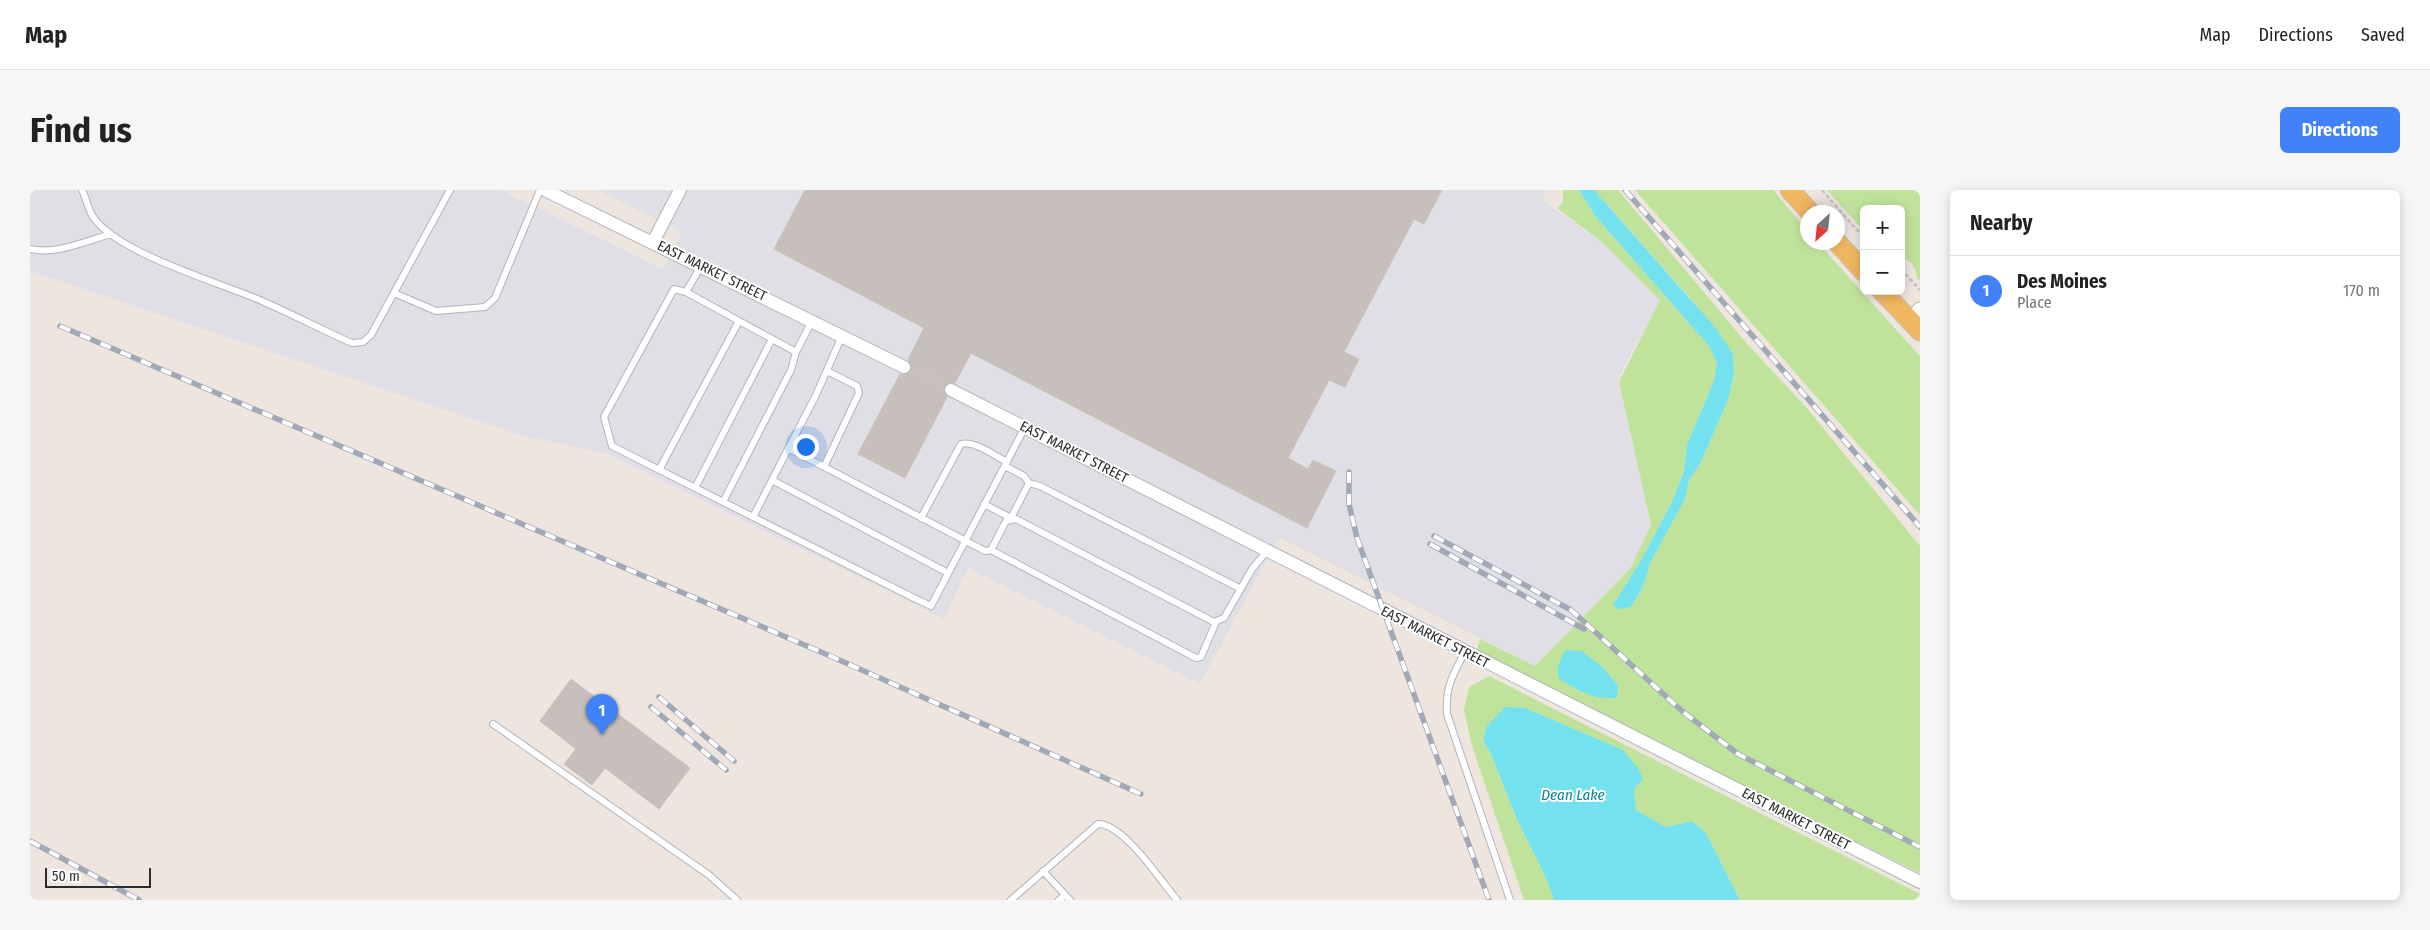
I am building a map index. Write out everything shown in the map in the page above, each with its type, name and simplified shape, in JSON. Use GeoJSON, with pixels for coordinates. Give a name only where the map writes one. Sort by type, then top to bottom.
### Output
{"type":"FeatureCollection","features":[{"type":"Feature","properties":{"kind":"main road"},"geometry":{"type":"LineString","coordinates":[[1790,190],[1804,205]]}},
{"type":"Feature","properties":{"kind":"main road"},"geometry":{"type":"LineString","coordinates":[[1843,250],[1860,268]]}},
{"type":"Feature","properties":{"kind":"main road"},"geometry":{"type":"LineString","coordinates":[[1887,295],[1917,321]]}},
{"type":"Feature","properties":{"kind":"street","name":"EAST MARKET STREET"},"geometry":{"type":"LineString","coordinates":[[545,190],[904,367]]}},
{"type":"Feature","properties":{"kind":"street"},"geometry":{"type":"LineString","coordinates":[[653,242],[680,190]]}},
{"type":"Feature","properties":{"kind":"street","name":"EAST MARKET STREET"},"geometry":{"type":"LineString","coordinates":[[951,390],[1920,882]]}},
{"type":"Feature","properties":{"kind":"lane"},"geometry":{"type":"LineString","coordinates":[[82,190],[93,216],[111,234],[155,259],[261,300],[352,343],[362,342],[371,335],[450,190]]}},
{"type":"Feature","properties":{"kind":"lane"},"geometry":{"type":"LineString","coordinates":[[394,293],[436,311],[485,307],[495,298],[540,190]]}},
{"type":"Feature","properties":{"kind":"lane"},"geometry":{"type":"LineString","coordinates":[[30,249],[41,252],[111,234]]}},
{"type":"Feature","properties":{"kind":"lane"},"geometry":{"type":"LineString","coordinates":[[686,292],[701,266]]}},
{"type":"Feature","properties":{"kind":"lane"},"geometry":{"type":"LineString","coordinates":[[796,352],[686,292],[674,289],[604,417],[612,446],[930,606],[1025,427]]}},
{"type":"Feature","properties":{"kind":"lane"},"geometry":{"type":"LineString","coordinates":[[659,470],[739,321]]}},
{"type":"Feature","properties":{"kind":"lane"},"geometry":{"type":"LineString","coordinates":[[723,502],[791,370],[796,352],[812,321]]}},
{"type":"Feature","properties":{"kind":"lane"},"geometry":{"type":"LineString","coordinates":[[753,517],[828,371],[842,336]]}},
{"type":"Feature","properties":{"kind":"lane"},"geometry":{"type":"LineString","coordinates":[[695,488],[772,339]]}},
{"type":"Feature","properties":{"kind":"lane"},"geometry":{"type":"LineString","coordinates":[[824,467],[859,393],[857,386],[828,371]]}},
{"type":"Feature","properties":{"kind":"lane"},"geometry":{"type":"LineString","coordinates":[[921,518],[961,444],[966,443],[975,446],[1006,464],[1024,476],[1029,483],[1040,486],[1240,589]]}},
{"type":"Feature","properties":{"kind":"lane"},"geometry":{"type":"LineString","coordinates":[[788,448],[965,541],[985,551],[991,550],[1196,658],[1201,657],[1216,622]]}},
{"type":"Feature","properties":{"kind":"lane"},"geometry":{"type":"LineString","coordinates":[[772,480],[948,573]]}},
{"type":"Feature","properties":{"kind":"lane"},"geometry":{"type":"LineString","coordinates":[[991,550],[1003,525],[1011,518],[1029,483]]}},
{"type":"Feature","properties":{"kind":"lane"},"geometry":{"type":"LineString","coordinates":[[984,504],[1083,553],[1207,620],[1216,622],[1224,618],[1252,569],[1267,551]]}},
{"type":"Feature","properties":{"kind":"lane"},"geometry":{"type":"LineString","coordinates":[[1465,652],[1449,683],[1446,698],[1447,714],[1510,900]]}},
{"type":"Feature","properties":{"kind":"lane"},"geometry":{"type":"LineString","coordinates":[[493,724],[708,875],[737,900]]}},
{"type":"Feature","properties":{"kind":"lane"},"geometry":{"type":"LineString","coordinates":[[1012,900],[1098,824],[1106,824],[1125,838],[1177,900]]}},
{"type":"Feature","properties":{"kind":"lane"},"geometry":{"type":"LineString","coordinates":[[1043,871],[1068,897],[1059,900]]}},
{"type":"Feature","properties":{"kind":"path"},"geometry":{"type":"LineString","coordinates":[[1822,190],[1860,233]]}},
{"type":"Feature","properties":{"kind":"path"},"geometry":{"type":"LineString","coordinates":[[1905,273],[1920,290]]}},
{"type":"Feature","properties":{"kind":"shaded area"},"geometry":{"type":"Polygon","coordinates":[[[30,190],[500,190],[663,269],[682,232],[598,190],[1545,190],[1544,201],[1603,243],[1660,300],[1618,379],[1651,525],[1630,569],[1535,666],[1279,537],[1200,684],[968,568],[944,619],[608,454],[516,434],[30,271],[30,190]]]}},
{"type":"Feature","properties":{"kind":"green space"},"geometry":{"type":"Polygon","coordinates":[[[1563,190],[1579,190],[1596,217],[1709,346],[1717,363],[1714,380],[1687,445],[1684,471],[1671,504],[1640,562],[1613,605],[1631,607],[1640,592],[1649,565],[1685,499],[1689,480],[1700,464],[1728,400],[1734,374],[1733,354],[1691,299],[1594,190],[1618,190],[1750,347],[1805,406],[1920,546],[1920,873],[1714,772],[1477,650],[1480,639],[1535,666],[1630,569],[1651,525],[1619,382],[1660,300],[1603,243],[1557,208],[1563,203],[1563,190]]]}},
{"type":"Feature","properties":{"kind":"green space"},"geometry":{"type":"Polygon","coordinates":[[[1635,190],[1773,190],[1800,222],[1800,250],[1824,250],[1860,290],[1860,295],[1865,295],[1920,356],[1920,515],[1635,190]]]}},
{"type":"Feature","properties":{"kind":"green space"},"geometry":{"type":"Polygon","coordinates":[[[1827,190],[1920,190],[1920,279],[1918,280],[1911,263],[1905,259],[1905,205],[1860,205],[1860,227],[1845,210],[1845,205],[1841,205],[1827,190]]]}},
{"type":"Feature","properties":{"kind":"green space"},"geometry":{"type":"Polygon","coordinates":[[[1489,676],[1920,894],[1920,900],[1740,900],[1706,833],[1692,821],[1666,827],[1636,810],[1634,789],[1483,740],[1554,900],[1524,900],[1472,746],[1464,710],[1469,687],[1489,676]]]}},
{"type":"Feature","properties":{"kind":"water"},"geometry":{"type":"Polygon","coordinates":[[[1579,190],[1594,190],[1715,327],[1733,354],[1734,374],[1728,400],[1700,464],[1689,480],[1685,499],[1649,565],[1645,582],[1631,607],[1617,609],[1613,605],[1640,562],[1671,504],[1684,471],[1687,445],[1714,380],[1717,363],[1709,346],[1596,217],[1579,190]]]}},
{"type":"Feature","properties":{"kind":"water"},"geometry":{"type":"Polygon","coordinates":[[[1565,650],[1582,651],[1602,667],[1618,685],[1617,698],[1593,696],[1558,678],[1558,666],[1565,650]]]}},
{"type":"Feature","properties":{"kind":"water","name":"Dean Lake"},"geometry":{"type":"Polygon","coordinates":[[[1505,707],[1525,708],[1623,750],[1638,768],[1643,779],[1634,789],[1636,810],[1666,827],[1692,821],[1706,833],[1740,900],[1554,900],[1483,740],[1487,726],[1505,707]]]}},
{"type":"Feature","properties":{"kind":"building"},"geometry":{"type":"Polygon","coordinates":[[[805,190],[1442,190],[1424,224],[1414,219],[1344,352],[1359,359],[1345,387],[1329,380],[1288,458],[1308,469],[1313,460],[1336,471],[1307,528],[971,353],[955,383],[950,382],[944,386],[943,391],[947,397],[905,478],[858,454],[900,374],[905,375],[911,371],[912,366],[908,360],[924,328],[774,249],[805,190]]]}},
{"type":"Feature","properties":{"kind":"building"},"geometry":{"type":"Polygon","coordinates":[[[571,679],[690,768],[659,809],[605,768],[592,785],[564,764],[576,749],[540,721],[571,679]]]}},
{"type":"Feature","properties":{"kind":"tunnel"},"geometry":{"type":"LineString","coordinates":[[904,367],[951,390]]}},
{"type":"Feature","properties":{"kind":"railway"},"geometry":{"type":"LineString","coordinates":[[1625,190],[1920,527]]}},
{"type":"Feature","properties":{"kind":"railway"},"geometry":{"type":"LineString","coordinates":[[60,326],[828,655],[1141,794]]}},
{"type":"Feature","properties":{"kind":"railway"},"geometry":{"type":"LineString","coordinates":[[1349,472],[1349,504],[1357,538],[1489,900]]}},
{"type":"Feature","properties":{"kind":"railway"},"geometry":{"type":"LineString","coordinates":[[1434,536],[1571,610],[1682,711],[1738,754],[1920,847]]}},
{"type":"Feature","properties":{"kind":"railway"},"geometry":{"type":"LineString","coordinates":[[1430,544],[1584,629]]}},
{"type":"Feature","properties":{"kind":"railway"},"geometry":{"type":"LineString","coordinates":[[659,697],[734,761]]}},
{"type":"Feature","properties":{"kind":"railway"},"geometry":{"type":"LineString","coordinates":[[651,707],[726,770]]}},
{"type":"Feature","properties":{"kind":"railway"},"geometry":{"type":"LineString","coordinates":[[30,841],[139,900]]}},
{"type":"Feature","properties":{"kind":"place","name":"Des Moines"},"geometry":{"type":"Point","coordinates":[602,735]}}]}
